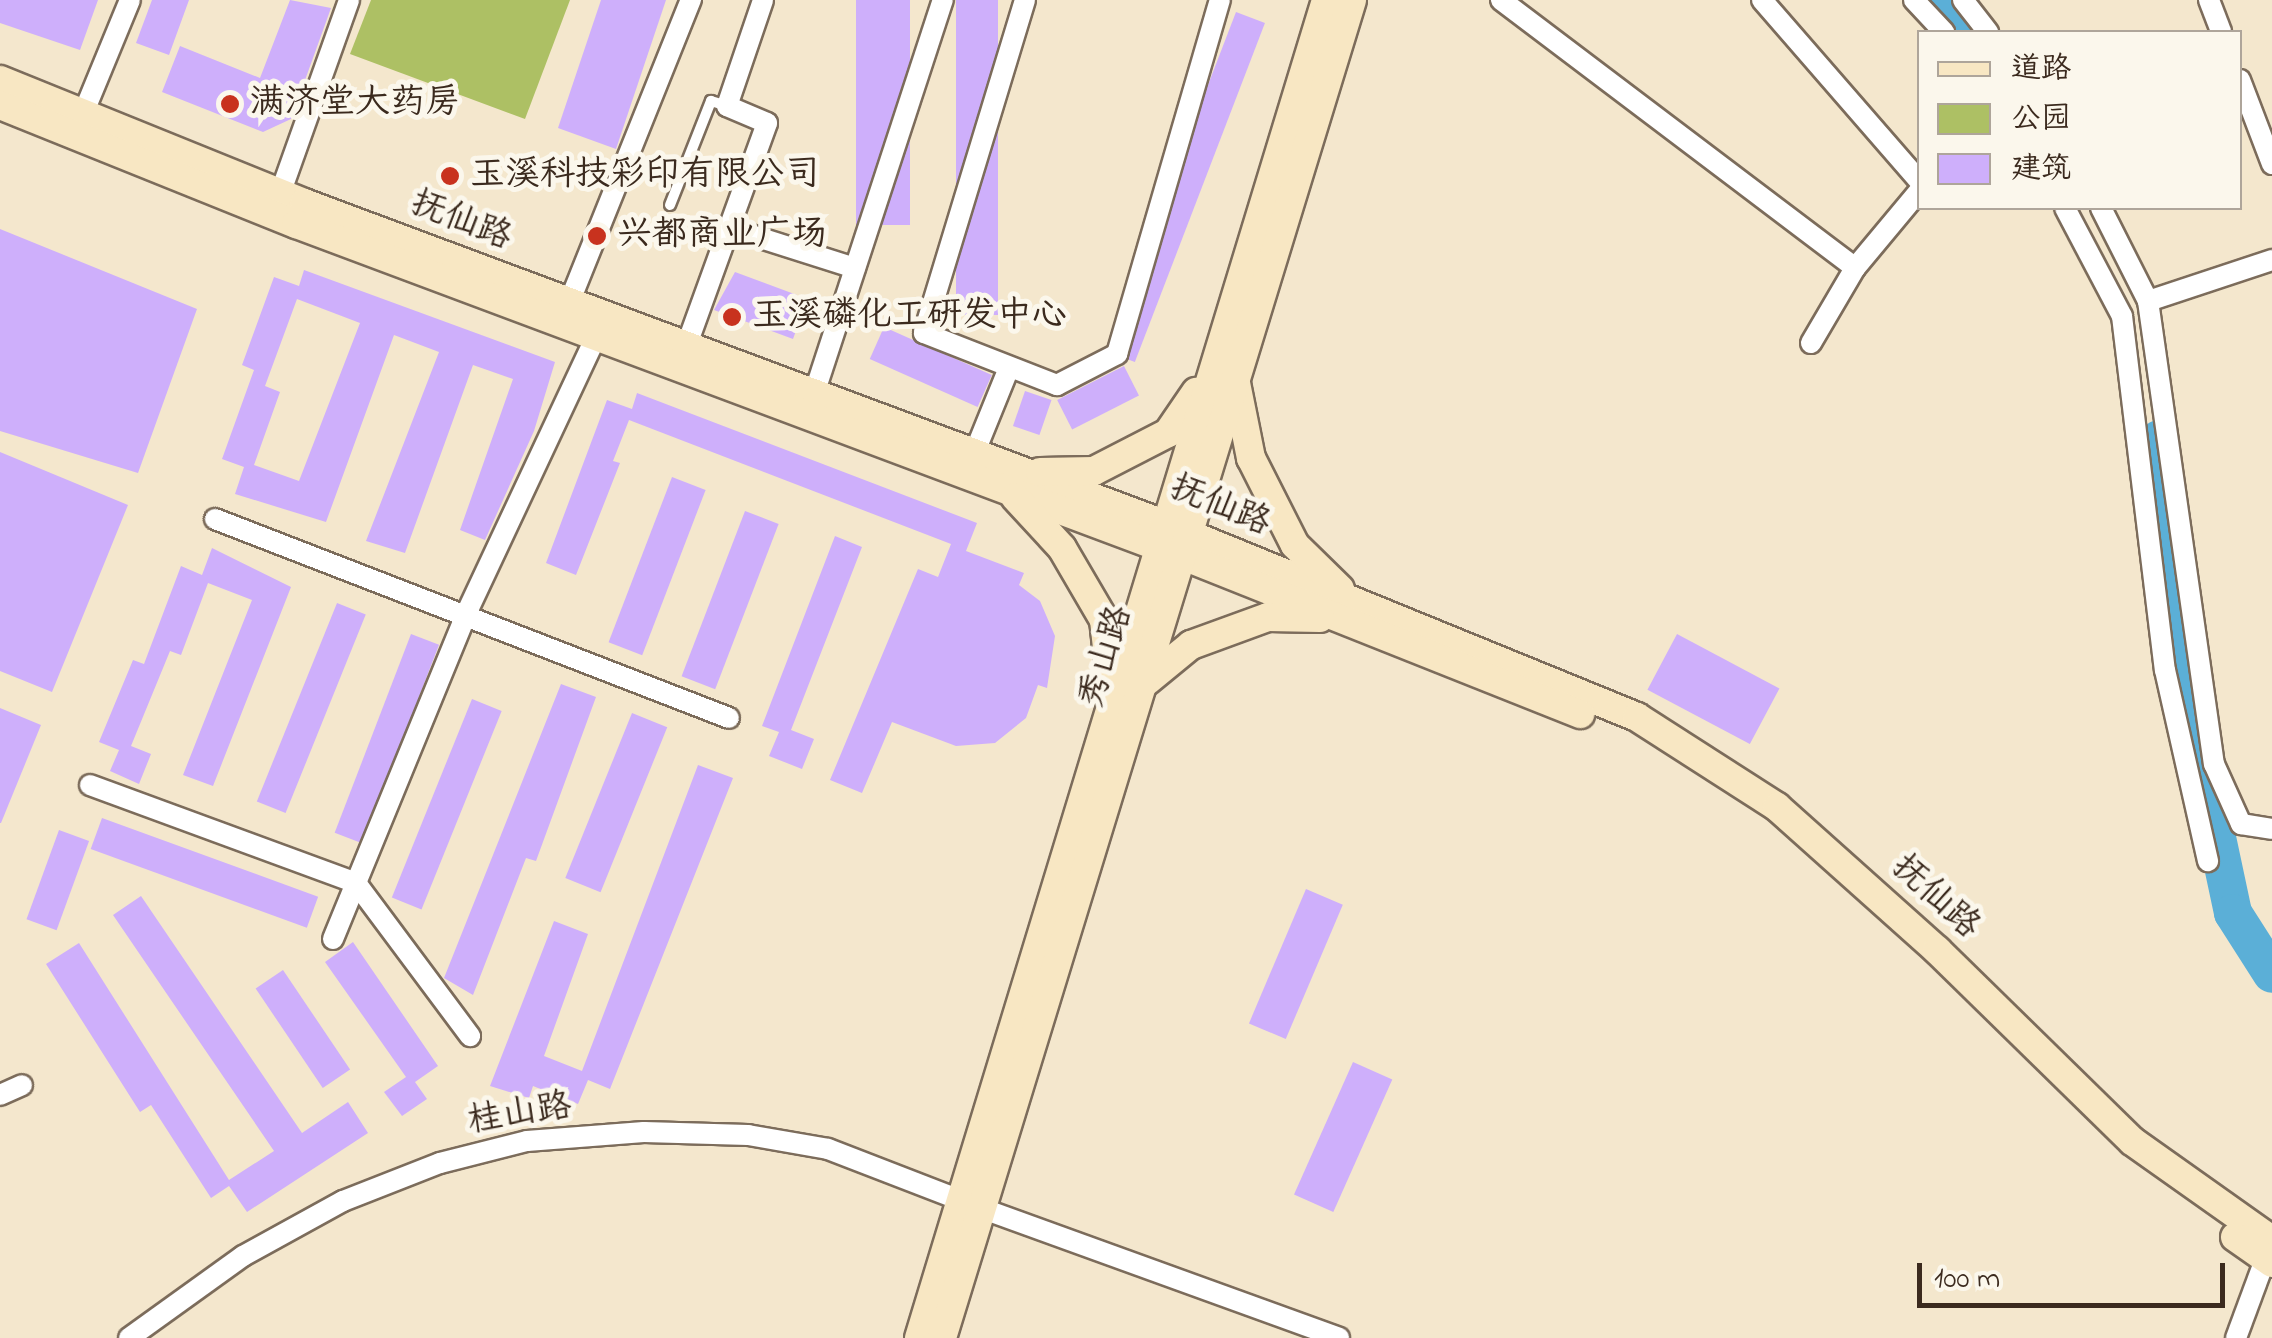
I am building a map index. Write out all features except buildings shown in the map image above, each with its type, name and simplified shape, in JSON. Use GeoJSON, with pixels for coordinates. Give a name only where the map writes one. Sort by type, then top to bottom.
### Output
{"type":"FeatureCollection","features":[{"type":"Feature","properties":{"kind":"main road","name":"秀山路"},"geometry":{"type":"LineString","coordinates":[[920,1338],[969,1204],[1171,540],[1326,0]]}},
{"type":"Feature","properties":{"kind":"main road","name":"秀山路"},"geometry":{"type":"LineString","coordinates":[[1222,371],[1352,0]]}},
{"type":"Feature","properties":{"kind":"main road","name":"抚仙路"},"geometry":{"type":"LineString","coordinates":[[0,80],[280,194],[974,454],[1018,482]]}},
{"type":"Feature","properties":{"kind":"main road","name":"抚仙路"},"geometry":{"type":"LineString","coordinates":[[0,104],[596,337],[1018,482],[1346,610],[1637,717],[1777,806],[1937,950],[2132,1141],[2270,1251]]}},
{"type":"Feature","properties":{"kind":"main road"},"geometry":{"type":"LineString","coordinates":[[1222,371],[1168,433],[1094,471],[1018,482],[1104,620],[1124,693],[1191,644],[1268,617],[1346,610]]}},
{"type":"Feature","properties":{"kind":"main road"},"geometry":{"type":"LineString","coordinates":[[1222,371],[1251,458],[1295,545],[1346,610]]}},
{"type":"Feature","properties":{"kind":"main road","name":"秀山路"},"geometry":{"type":"LineString","coordinates":[[942,1338],[969,1204]]}},
{"type":"Feature","properties":{"kind":"street"},"geometry":{"type":"LineString","coordinates":[[83,114],[130,0]]}},
{"type":"Feature","properties":{"kind":"street"},"geometry":{"type":"LineString","coordinates":[[569,303],[691,0]]}},
{"type":"Feature","properties":{"kind":"street"},"geometry":{"type":"LineString","coordinates":[[686,346],[767,123],[726,106],[763,0]]}},
{"type":"Feature","properties":{"kind":"street"},"geometry":{"type":"LineString","coordinates":[[814,394],[943,0]]}},
{"type":"Feature","properties":{"kind":"street"},"geometry":{"type":"LineString","coordinates":[[1024,0],[924,333],[1057,385],[1117,354],[1220,0]]}},
{"type":"Feature","properties":{"kind":"street"},"geometry":{"type":"LineString","coordinates":[[1501,0],[1855,268]]}},
{"type":"Feature","properties":{"kind":"street"},"geometry":{"type":"LineString","coordinates":[[1762,0],[1917,179]]}},
{"type":"Feature","properties":{"kind":"street"},"geometry":{"type":"LineString","coordinates":[[1914,0],[1942,30]]}},
{"type":"Feature","properties":{"kind":"street"},"geometry":{"type":"LineString","coordinates":[[1963,0],[1986,30]]}},
{"type":"Feature","properties":{"kind":"street"},"geometry":{"type":"LineString","coordinates":[[2209,0],[2221,30]]}},
{"type":"Feature","properties":{"kind":"street"},"geometry":{"type":"LineString","coordinates":[[280,194],[346,1]]}},
{"type":"Feature","properties":{"kind":"street"},"geometry":{"type":"LineString","coordinates":[[2242,85],[2272,164]]}},
{"type":"Feature","properties":{"kind":"street"},"geometry":{"type":"LineString","coordinates":[[1811,344],[1855,268],[1917,194]]}},
{"type":"Feature","properties":{"kind":"street"},"geometry":{"type":"LineString","coordinates":[[2066,210],[2122,316],[2165,670],[2208,861]]}},
{"type":"Feature","properties":{"kind":"street"},"geometry":{"type":"LineString","coordinates":[[2102,210],[2148,301],[2214,764],[2241,824],[2272,829]]}},
{"type":"Feature","properties":{"kind":"street"},"geometry":{"type":"LineString","coordinates":[[729,228],[855,268]]}},
{"type":"Feature","properties":{"kind":"street"},"geometry":{"type":"LineString","coordinates":[[2148,301],[2272,260]]}},
{"type":"Feature","properties":{"kind":"street"},"geometry":{"type":"LineString","coordinates":[[333,939],[468,612],[596,337]]}},
{"type":"Feature","properties":{"kind":"street"},"geometry":{"type":"LineString","coordinates":[[974,454],[1009,368]]}},
{"type":"Feature","properties":{"kind":"street"},"geometry":{"type":"LineString","coordinates":[[215,518],[468,612],[729,718]]}},
{"type":"Feature","properties":{"kind":"street"},"geometry":{"type":"LineString","coordinates":[[90,784],[356,883],[470,1036]]}},
{"type":"Feature","properties":{"kind":"street"},"geometry":{"type":"LineString","coordinates":[[0,1095],[22,1085]]}},
{"type":"Feature","properties":{"kind":"street","name":"桂山路"},"geometry":{"type":"LineString","coordinates":[[128,1338],[243,1256],[343,1201],[440,1163],[526,1141],[644,1132],[748,1135],[828,1150],[1339,1338]]}},
{"type":"Feature","properties":{"kind":"street"},"geometry":{"type":"LineString","coordinates":[[2236,1338],[2270,1251]]}},
{"type":"Feature","properties":{"kind":"lane"},"geometry":{"type":"LineString","coordinates":[[670,205],[711,101],[726,106]]}},
{"type":"Feature","properties":{"kind":"green space"},"geometry":{"type":"Polygon","coordinates":[[[371,0],[570,0],[525,119],[350,54],[371,0]]]}},
{"type":"Feature","properties":{"kind":"waterway"},"geometry":{"type":"LineString","coordinates":[[1934,0],[1962,30]]}},
{"type":"Feature","properties":{"kind":"waterway"},"geometry":{"type":"LineString","coordinates":[[2159,439],[2195,734],[2233,913],[2272,974]]}},
{"type":"Feature","properties":{"kind":"place","name":"满济堂大药房"},"geometry":{"type":"Point","coordinates":[230,104]}},
{"type":"Feature","properties":{"kind":"place","name":"玉溪科技彩印有限公司"},"geometry":{"type":"Point","coordinates":[450,176]}},
{"type":"Feature","properties":{"kind":"place","name":"兴都商业广场"},"geometry":{"type":"Point","coordinates":[597,236]}},
{"type":"Feature","properties":{"kind":"place","name":"玉溪磷化工研发中心"},"geometry":{"type":"Point","coordinates":[732,317]}}]}
